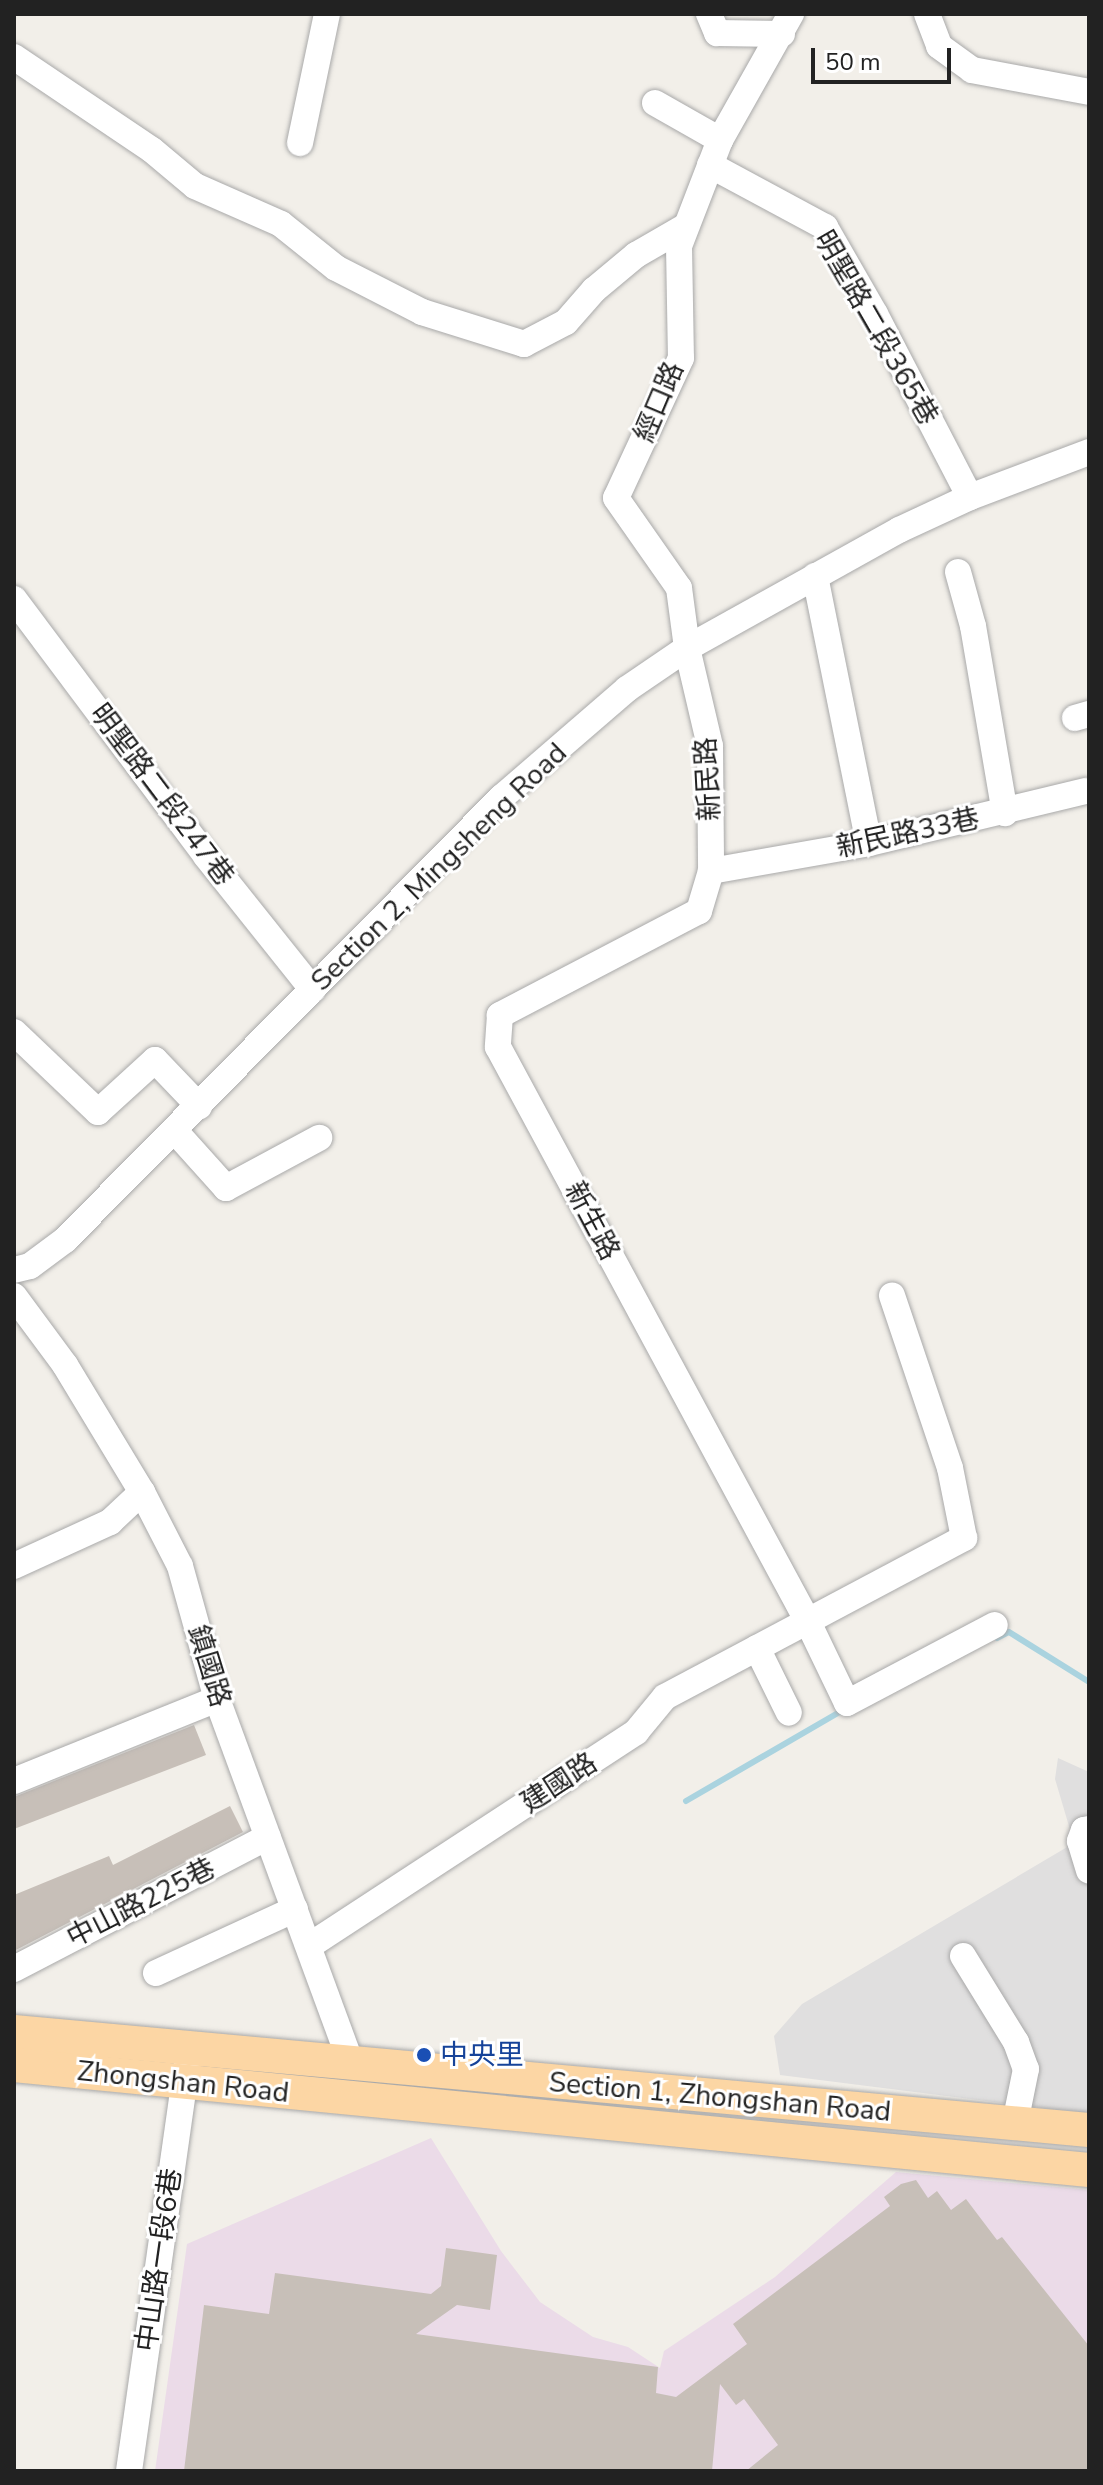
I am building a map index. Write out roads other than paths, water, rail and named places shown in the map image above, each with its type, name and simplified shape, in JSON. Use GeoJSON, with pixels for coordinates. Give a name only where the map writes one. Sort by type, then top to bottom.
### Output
{"type":"FeatureCollection","features":[{"type":"Feature","properties":{"kind":"main road","name":"Zhongshan Road"},"geometry":{"type":"LineString","coordinates":[[14,2032],[353,2098]]}},
{"type":"Feature","properties":{"kind":"main road","name":"Zhongshan Road"},"geometry":{"type":"LineString","coordinates":[[14,2065],[351,2064]]}},
{"type":"Feature","properties":{"kind":"main road","name":"Section 1, Zhongshan Road"},"geometry":{"type":"LineString","coordinates":[[351,2064],[1089,2130]]}},
{"type":"Feature","properties":{"kind":"main road","name":"Section 1, Zhongshan Road"},"geometry":{"type":"LineString","coordinates":[[353,2098],[1089,2170]]}},
{"type":"Feature","properties":{"kind":"street"},"geometry":{"type":"LineString","coordinates":[[300,143],[327,14]]}},
{"type":"Feature","properties":{"kind":"street"},"geometry":{"type":"LineString","coordinates":[[709,14],[717,33],[786,24]]}},
{"type":"Feature","properties":{"kind":"street"},"geometry":{"type":"LineString","coordinates":[[927,14],[939,46],[972,70],[1089,92]]}},
{"type":"Feature","properties":{"kind":"street","name":"經口路"},"geometry":{"type":"LineString","coordinates":[[687,648],[679,588],[616,498],[681,358],[679,246],[686,226],[720,140],[786,24]]}},
{"type":"Feature","properties":{"kind":"street"},"geometry":{"type":"LineString","coordinates":[[14,57],[152,150],[195,186],[281,224],[336,268],[422,312],[524,344],[566,322],[594,290],[636,255],[686,226]]}},
{"type":"Feature","properties":{"kind":"street"},"geometry":{"type":"LineString","coordinates":[[655,103],[720,140]]}},
{"type":"Feature","properties":{"kind":"street","name":"明聖路二段365巷"},"geometry":{"type":"LineString","coordinates":[[710,165],[825,227],[875,314],[970,497]]}},
{"type":"Feature","properties":{"kind":"street","name":"Section 2, Mingsheng Road"},"geometry":{"type":"LineString","coordinates":[[14,1270],[30,1266],[65,1240],[502,797],[627,689],[687,648],[899,530],[970,497],[1089,452]]}},
{"type":"Feature","properties":{"kind":"street","name":"新民路33巷"},"geometry":{"type":"LineString","coordinates":[[711,871],[869,843],[1005,813],[973,626],[958,572]]}},
{"type":"Feature","properties":{"kind":"street"},"geometry":{"type":"LineString","coordinates":[[815,576],[869,843]]}},
{"type":"Feature","properties":{"kind":"street","name":"明聖路二段247巷"},"geometry":{"type":"LineString","coordinates":[[17,611],[313,990]]}},
{"type":"Feature","properties":{"kind":"street","name":"新民路"},"geometry":{"type":"LineString","coordinates":[[687,648],[710,746],[711,871],[699,911]]}},
{"type":"Feature","properties":{"kind":"street"},"geometry":{"type":"LineString","coordinates":[[1005,813],[1086,791]]}},
{"type":"Feature","properties":{"kind":"street","name":"新生路"},"geometry":{"type":"LineString","coordinates":[[699,911],[500,1015],[498,1047],[807,1620]]}},
{"type":"Feature","properties":{"kind":"street"},"geometry":{"type":"LineString","coordinates":[[14,1032],[98,1112],[155,1060],[199,1106]]}},
{"type":"Feature","properties":{"kind":"street"},"geometry":{"type":"LineString","coordinates":[[174,1130],[226,1188],[319,1138]]}},
{"type":"Feature","properties":{"kind":"street","name":"鎮國路"},"geometry":{"type":"LineString","coordinates":[[14,1296],[65,1365],[142,1492],[180,1566],[217,1699],[351,2064]]}},
{"type":"Feature","properties":{"kind":"street","name":"建國路"},"geometry":{"type":"LineString","coordinates":[[309,1946],[636,1732],[665,1697],[964,1538],[950,1468],[892,1296]]}},
{"type":"Feature","properties":{"kind":"street"},"geometry":{"type":"LineString","coordinates":[[14,1566],[110,1522],[142,1492]]}},
{"type":"Feature","properties":{"kind":"street"},"geometry":{"type":"LineString","coordinates":[[807,1620],[847,1703],[995,1625]]}},
{"type":"Feature","properties":{"kind":"street"},"geometry":{"type":"LineString","coordinates":[[757,1648],[789,1713]]}},
{"type":"Feature","properties":{"kind":"street"},"geometry":{"type":"LineString","coordinates":[[14,1781],[217,1699]]}},
{"type":"Feature","properties":{"kind":"street"},"geometry":{"type":"LineString","coordinates":[[1089,1829],[1084,1830],[1080,1841],[1089,1871]]}},
{"type":"Feature","properties":{"kind":"street","name":"中山路225巷"},"geometry":{"type":"LineString","coordinates":[[14,1969],[268,1837]]}},
{"type":"Feature","properties":{"kind":"street"},"geometry":{"type":"LineString","coordinates":[[156,1973],[295,1909]]}},
{"type":"Feature","properties":{"kind":"street"},"geometry":{"type":"LineString","coordinates":[[963,1956],[1016,2042],[1026,2069],[1015,2123]]}},
{"type":"Feature","properties":{"kind":"street","name":"中山路一段6巷"},"geometry":{"type":"LineString","coordinates":[[129,2471],[186,2066]]}},
{"type":"Feature","properties":{"kind":"waterway"},"geometry":{"type":"LineString","coordinates":[[997,1638],[1009,1632],[1089,1682]]}},
{"type":"Feature","properties":{"kind":"waterway"},"geometry":{"type":"LineString","coordinates":[[686,1801],[845,1709]]}},
{"type":"Feature","properties":{"kind":"place","name":"中央里"},"geometry":{"type":"Point","coordinates":[424,2055]}}]}
